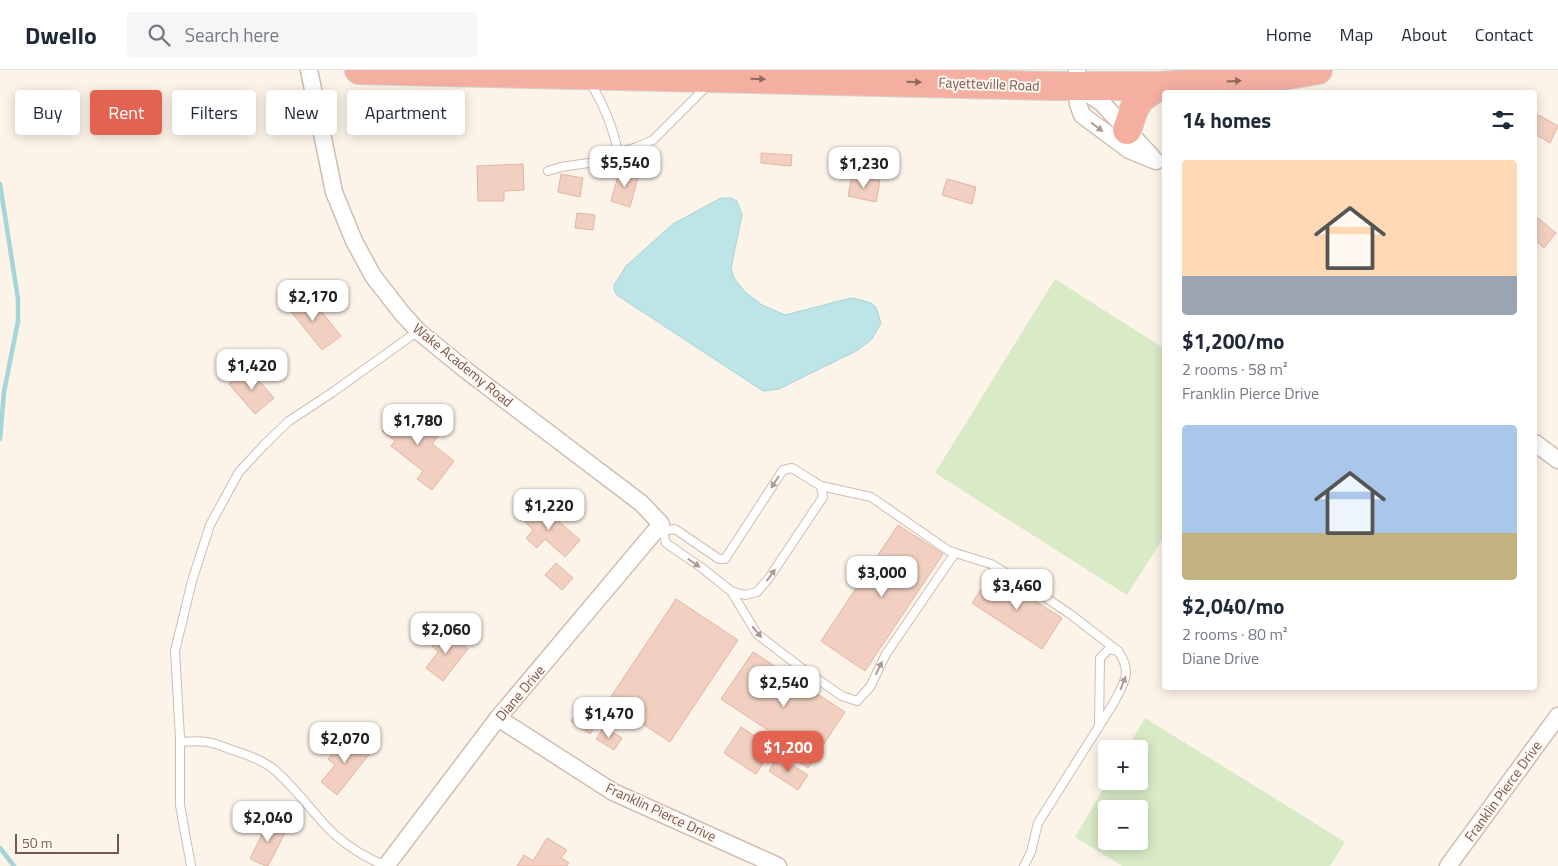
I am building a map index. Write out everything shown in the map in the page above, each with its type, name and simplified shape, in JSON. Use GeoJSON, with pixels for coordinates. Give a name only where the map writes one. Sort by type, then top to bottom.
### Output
{"type":"FeatureCollection","features":[{"type":"Feature","properties":{"kind":"highway","name":"Fayetteville Road"},"geometry":{"type":"LineString","coordinates":[[359,70],[715,78],[1077,78],[1159,86],[1264,79],[1318,70]]}},
{"type":"Feature","properties":{"kind":"highway"},"geometry":{"type":"LineString","coordinates":[[1127,130],[1134,109],[1141,98],[1159,86]]}},
{"type":"Feature","properties":{"kind":"street","name":"Wake Academy Road"},"geometry":{"type":"LineString","coordinates":[[310,70],[334,192],[354,241],[373,276],[418,331],[467,371],[641,503],[662,528]]}},
{"type":"Feature","properties":{"kind":"street"},"geometry":{"type":"LineString","coordinates":[[1077,78],[1160,164]]}},
{"type":"Feature","properties":{"kind":"street"},"geometry":{"type":"LineString","coordinates":[[1077,78],[1078,104],[1082,115],[1129,150],[1160,164]]}},
{"type":"Feature","properties":{"kind":"street"},"geometry":{"type":"LineString","coordinates":[[1537,444],[1558,460]]}},
{"type":"Feature","properties":{"kind":"street","name":"Diane Drive"},"geometry":{"type":"LineString","coordinates":[[386,866],[498,718],[662,528]]}},
{"type":"Feature","properties":{"kind":"street","name":"Franklin Pierce Drive"},"geometry":{"type":"LineString","coordinates":[[1448,866],[1558,716]]}},
{"type":"Feature","properties":{"kind":"street","name":"Franklin Pierce Drive"},"geometry":{"type":"LineString","coordinates":[[498,718],[613,792],[778,866]]}},
{"type":"Feature","properties":{"kind":"lane"},"geometry":{"type":"LineString","coordinates":[[586,75],[616,136],[618,154]]}},
{"type":"Feature","properties":{"kind":"lane"},"geometry":{"type":"LineString","coordinates":[[548,171],[561,167],[609,160],[618,154],[653,140],[715,78]]}},
{"type":"Feature","properties":{"kind":"lane"},"geometry":{"type":"LineString","coordinates":[[191,866],[180,804],[180,742],[175,651],[192,580],[210,525],[240,472],[289,421],[418,331]]}},
{"type":"Feature","properties":{"kind":"lane"},"geometry":{"type":"LineString","coordinates":[[955,553],[886,654],[870,687],[857,701],[842,696],[757,634],[731,591],[666,543],[662,528],[675,529],[719,559],[725,559],[783,470],[792,468],[820,486],[871,497],[949,552],[955,553],[991,564],[1033,589],[1118,650],[1124,660],[1127,672],[1122,686],[1113,704],[1038,823],[1031,852],[1024,866]]}},
{"type":"Feature","properties":{"kind":"lane"},"geometry":{"type":"LineString","coordinates":[[731,591],[745,595],[757,592],[769,578],[823,497],[820,486]]}},
{"type":"Feature","properties":{"kind":"lane"},"geometry":{"type":"LineString","coordinates":[[1099,725],[1100,658],[1109,649],[1118,650]]}},
{"type":"Feature","properties":{"kind":"lane"},"geometry":{"type":"LineString","coordinates":[[180,742],[199,740],[211,742],[256,758],[284,778],[333,833],[346,844],[366,858],[386,866]]}},
{"type":"Feature","properties":{"kind":"green space"},"geometry":{"type":"Polygon","coordinates":[[[1055,279],[1162,347],[1162,540],[1127,595],[935,473],[1055,279]]]}},
{"type":"Feature","properties":{"kind":"green space"},"geometry":{"type":"Polygon","coordinates":[[[1145,718],[1345,842],[1330,866],[1122,866],[1075,837],[1103,790],[1148,790],[1148,740],[1132,740],[1145,718]]]}},
{"type":"Feature","properties":{"kind":"water"},"geometry":{"type":"Polygon","coordinates":[[[721,198],[730,198],[737,201],[742,215],[731,268],[734,278],[744,291],[762,305],[785,315],[851,298],[871,303],[876,307],[881,323],[872,339],[858,350],[779,389],[763,391],[617,295],[614,285],[626,266],[673,224],[721,198]]]}},
{"type":"Feature","properties":{"kind":"building"},"geometry":{"type":"Polygon","coordinates":[[[1537,114],[1558,126],[1550,143],[1537,135],[1537,114]]]}},
{"type":"Feature","properties":{"kind":"building"},"geometry":{"type":"Polygon","coordinates":[[[761,153],[792,155],[791,166],[761,163],[761,153]]]}},
{"type":"Feature","properties":{"kind":"building"},"geometry":{"type":"Polygon","coordinates":[[[523,164],[524,190],[504,191],[504,201],[478,201],[477,166],[523,164]]]}},
{"type":"Feature","properties":{"kind":"building"},"geometry":{"type":"Polygon","coordinates":[[[620,169],[639,174],[630,207],[611,201],[620,169]]]}},
{"type":"Feature","properties":{"kind":"building"},"geometry":{"type":"Polygon","coordinates":[[[561,174],[583,178],[580,197],[558,192],[561,174]]]}},
{"type":"Feature","properties":{"kind":"building"},"geometry":{"type":"Polygon","coordinates":[[[852,176],[880,181],[876,202],[848,196],[852,176]]]}},
{"type":"Feature","properties":{"kind":"building"},"geometry":{"type":"Polygon","coordinates":[[[947,179],[976,187],[972,204],[942,195],[947,179]]]}},
{"type":"Feature","properties":{"kind":"building"},"geometry":{"type":"Polygon","coordinates":[[[577,213],[595,215],[593,230],[575,228],[577,213]]]}},
{"type":"Feature","properties":{"kind":"building"},"geometry":{"type":"Polygon","coordinates":[[[1538,218],[1556,233],[1544,248],[1537,242],[1538,218]]]}},
{"type":"Feature","properties":{"kind":"building"},"geometry":{"type":"Polygon","coordinates":[[[299,292],[318,314],[321,311],[341,336],[322,350],[285,304],[299,292]]]}},
{"type":"Feature","properties":{"kind":"building"},"geometry":{"type":"Polygon","coordinates":[[[248,368],[274,398],[255,414],[229,384],[248,368]]]}},
{"type":"Feature","properties":{"kind":"building"},"geometry":{"type":"Polygon","coordinates":[[[403,404],[419,416],[417,419],[438,436],[432,444],[454,461],[432,490],[417,479],[423,471],[391,446],[395,441],[382,431],[403,404]]]}},
{"type":"Feature","properties":{"kind":"building"},"geometry":{"type":"Polygon","coordinates":[[[538,503],[580,540],[565,557],[545,539],[537,548],[526,538],[533,530],[523,520],[538,503]]]}},
{"type":"Feature","properties":{"kind":"building"},"geometry":{"type":"Polygon","coordinates":[[[898,525],[943,554],[865,671],[821,641],[898,525]]]}},
{"type":"Feature","properties":{"kind":"building"},"geometry":{"type":"Polygon","coordinates":[[[556,563],[573,578],[562,590],[545,575],[556,563]]]}},
{"type":"Feature","properties":{"kind":"building"},"geometry":{"type":"Polygon","coordinates":[[[992,573],[1062,618],[1042,649],[972,603],[992,573]]]}},
{"type":"Feature","properties":{"kind":"building"},"geometry":{"type":"Polygon","coordinates":[[[676,599],[738,640],[670,742],[608,701],[676,599]]]}},
{"type":"Feature","properties":{"kind":"building"},"geometry":{"type":"Polygon","coordinates":[[[444,630],[468,649],[443,681],[426,668],[438,652],[432,646],[444,630]]]}},
{"type":"Feature","properties":{"kind":"building"},"geometry":{"type":"Polygon","coordinates":[[[753,652],[845,712],[808,768],[784,752],[789,744],[721,699],[753,652]]]}},
{"type":"Feature","properties":{"kind":"building"},"geometry":{"type":"Polygon","coordinates":[[[579,709],[599,721],[590,734],[571,721],[579,709]]]}},
{"type":"Feature","properties":{"kind":"building"},"geometry":{"type":"Polygon","coordinates":[[[604,727],[622,738],[614,750],[596,739],[604,727]]]}},
{"type":"Feature","properties":{"kind":"building"},"geometry":{"type":"Polygon","coordinates":[[[741,727],[773,748],[756,774],[724,753],[741,727]]]}},
{"type":"Feature","properties":{"kind":"building"},"geometry":{"type":"Polygon","coordinates":[[[348,734],[371,752],[337,795],[321,782],[335,765],[328,759],[348,734]]]}},
{"type":"Feature","properties":{"kind":"building"},"geometry":{"type":"Polygon","coordinates":[[[778,756],[808,775],[798,790],[769,771],[778,756]]]}},
{"type":"Feature","properties":{"kind":"building"},"geometry":{"type":"Polygon","coordinates":[[[269,820],[287,829],[268,866],[266,866],[250,859],[269,820]]]}},
{"type":"Feature","properties":{"kind":"building"},"geometry":{"type":"Polygon","coordinates":[[[547,838],[567,850],[561,858],[569,863],[567,866],[517,866],[524,855],[533,861],[547,838]]]}},
{"type":"Feature","properties":{"kind":"waterway"},"geometry":{"type":"LineString","coordinates":[[0,184],[18,299],[18,321],[4,392],[0,439]]}},
{"type":"Feature","properties":{"kind":"waterway"},"geometry":{"type":"LineString","coordinates":[[0,848],[14,866]]}}]}
